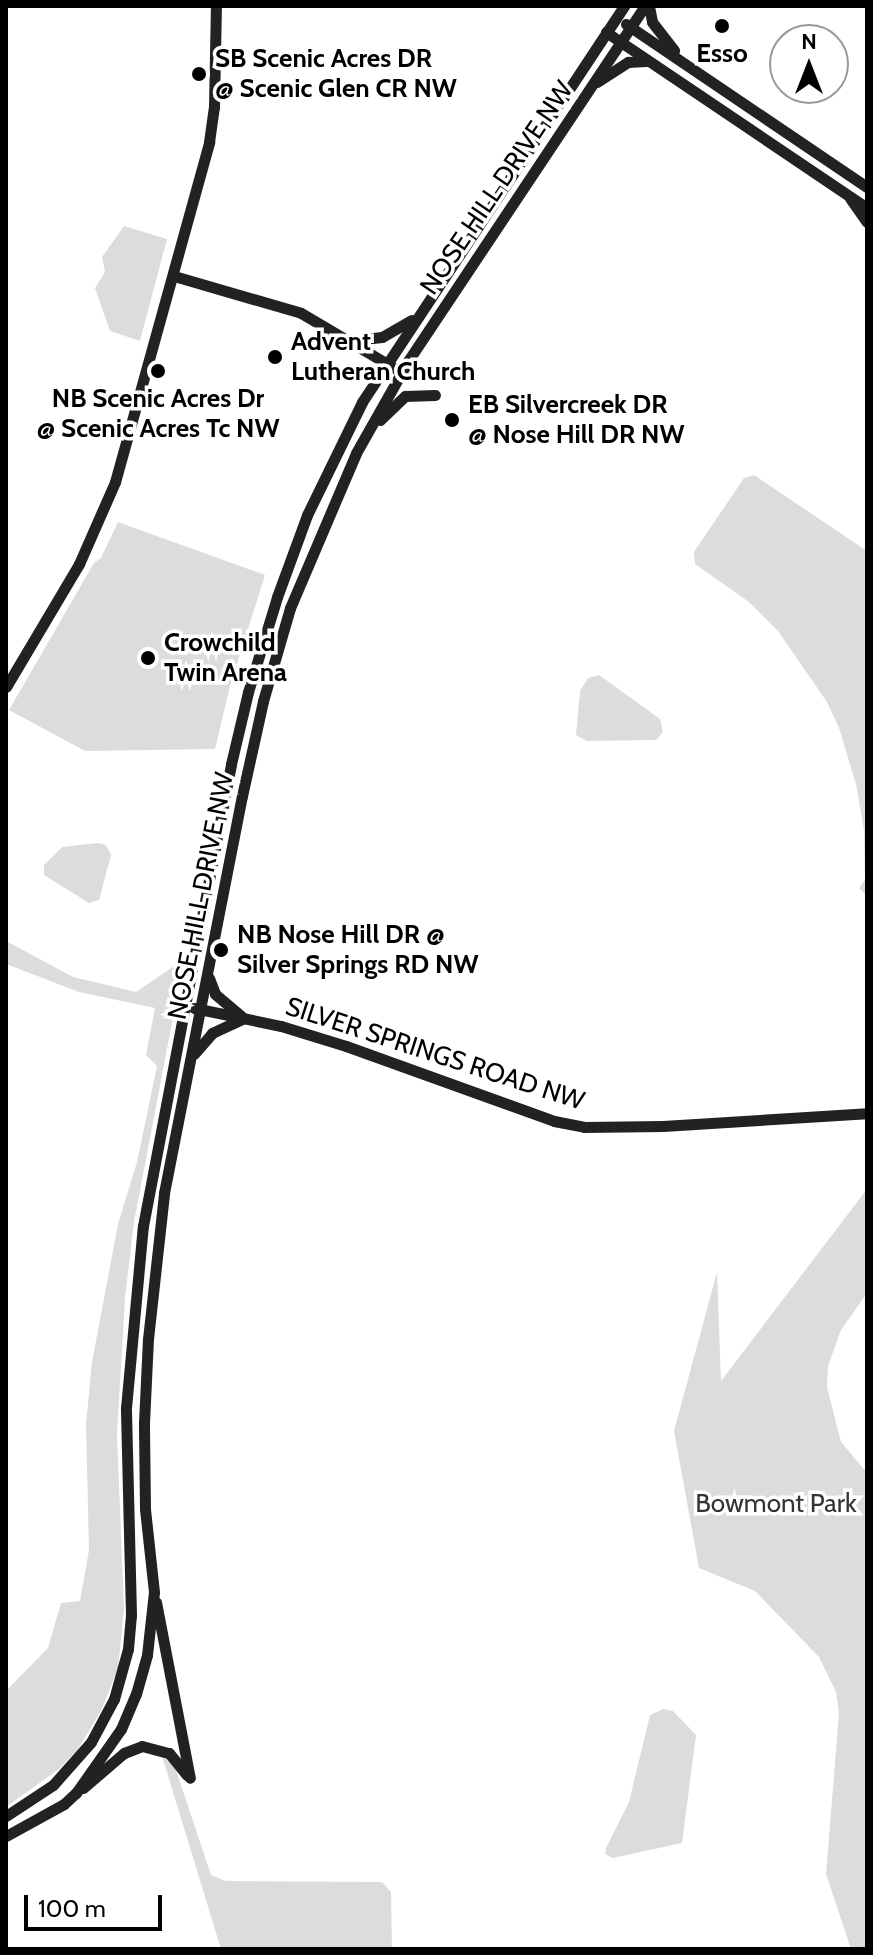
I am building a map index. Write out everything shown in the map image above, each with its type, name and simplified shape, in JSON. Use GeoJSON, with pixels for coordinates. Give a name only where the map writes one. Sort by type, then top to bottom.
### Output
{"type":"FeatureCollection","features":[{"type":"Feature","properties":{"kind":"main road"},"geometry":{"type":"LineString","coordinates":[[6,687],[79,564],[103,516],[174,276],[212,123],[216,6]]}},
{"type":"Feature","properties":{"kind":"main road","name":"NOSE HILL DRIVE NW"},"geometry":{"type":"LineString","coordinates":[[6,1816],[53,1785],[91,1742],[114,1699],[128,1649],[131,1615],[125,1469],[129,1356],[143,1226],[183,1006],[248,692],[277,597],[307,515],[341,441],[387,362],[624,6]]}},
{"type":"Feature","properties":{"kind":"main road"},"geometry":{"type":"LineString","coordinates":[[647,6],[652,22],[682,60]]}},
{"type":"Feature","properties":{"kind":"main road","name":"NOSE HILL DRIVE NW"},"geometry":{"type":"LineString","coordinates":[[6,1836],[64,1804],[76,1793],[121,1729],[136,1694],[147,1655],[154,1592],[144,1466],[148,1339],[164,1193],[267,687],[290,608],[315,542],[364,439],[401,372],[647,6]]}},
{"type":"Feature","properties":{"kind":"main road"},"geometry":{"type":"LineString","coordinates":[[616,17],[867,187]]}},
{"type":"Feature","properties":{"kind":"main road"},"geometry":{"type":"LineString","coordinates":[[606,32],[867,208]]}},
{"type":"Feature","properties":{"kind":"main road"},"geometry":{"type":"LineString","coordinates":[[592,85],[628,62],[647,61]]}},
{"type":"Feature","properties":{"kind":"main road"},"geometry":{"type":"LineString","coordinates":[[748,129],[760,113]]}},
{"type":"Feature","properties":{"kind":"main road"},"geometry":{"type":"LineString","coordinates":[[850,197],[867,222]]}},
{"type":"Feature","properties":{"kind":"main road"},"geometry":{"type":"LineString","coordinates":[[174,276],[301,313],[354,340],[401,372]]}},
{"type":"Feature","properties":{"kind":"main road"},"geometry":{"type":"LineString","coordinates":[[354,340],[382,337],[422,313]]}},
{"type":"Feature","properties":{"kind":"main road"},"geometry":{"type":"LineString","coordinates":[[364,439],[398,400],[405,396],[435,395]]}},
{"type":"Feature","properties":{"kind":"main road"},"geometry":{"type":"LineString","coordinates":[[193,1055],[212,1033],[244,1018],[223,1003],[208,976]]}},
{"type":"Feature","properties":{"kind":"main road","name":"SILVER SPRINGS ROAD NW"},"geometry":{"type":"LineString","coordinates":[[183,1006],[244,1018],[346,1046],[554,1121],[584,1127],[663,1126],[867,1113]]}},
{"type":"Feature","properties":{"kind":"main road"},"geometry":{"type":"LineString","coordinates":[[76,1793],[124,1753],[142,1746],[169,1753],[190,1778],[154,1592]]}},
{"type":"Feature","properties":{"kind":"green space"},"geometry":{"type":"Polygon","coordinates":[[[124,226],[167,239],[140,341],[110,331],[95,288],[105,272],[102,257],[124,226]]]}},
{"type":"Feature","properties":{"kind":"green space"},"geometry":{"type":"Polygon","coordinates":[[[754,475],[867,551],[867,896],[859,888],[865,880],[864,831],[856,784],[839,728],[827,702],[778,631],[749,602],[695,564],[694,552],[744,478],[754,475]]]}},
{"type":"Feature","properties":{"kind":"green space"},"geometry":{"type":"Polygon","coordinates":[[[118,522],[265,575],[230,686],[215,749],[85,751],[9,710],[94,563],[101,558],[118,522]]]}},
{"type":"Feature","properties":{"kind":"green space"},"geometry":{"type":"Polygon","coordinates":[[[599,675],[660,719],[663,732],[656,740],[587,741],[576,735],[580,691],[588,678],[599,675]]]}},
{"type":"Feature","properties":{"kind":"green space"},"geometry":{"type":"Polygon","coordinates":[[[106,845],[111,855],[99,900],[89,903],[44,875],[44,865],[62,847],[106,845]]]}},
{"type":"Feature","properties":{"kind":"green space"},"geometry":{"type":"Polygon","coordinates":[[[6,941],[73,977],[136,992],[177,964],[183,965],[134,1222],[125,1298],[117,1435],[124,1609],[118,1668],[101,1711],[78,1749],[59,1769],[6,1807],[6,1691],[48,1648],[61,1603],[80,1601],[89,1550],[86,1424],[92,1362],[118,1224],[137,1162],[157,1066],[146,1055],[155,1008],[79,992],[6,964],[6,941]]]}},
{"type":"Feature","properties":{"kind":"green space","name":"Bowmont Park"},"geometry":{"type":"Polygon","coordinates":[[[867,1189],[867,1293],[841,1330],[828,1366],[827,1387],[841,1442],[867,1473],[867,1949],[851,1949],[826,1874],[839,1713],[836,1692],[819,1657],[755,1591],[699,1568],[674,1431],[717,1272],[721,1381],[867,1189]]]}},
{"type":"Feature","properties":{"kind":"green space"},"geometry":{"type":"Polygon","coordinates":[[[663,1709],[673,1711],[696,1735],[682,1843],[613,1858],[605,1854],[606,1848],[629,1802],[650,1715],[663,1709]]]}},
{"type":"Feature","properties":{"kind":"green space"},"geometry":{"type":"Polygon","coordinates":[[[162,1756],[175,1767],[211,1875],[226,1881],[382,1882],[391,1892],[392,1949],[221,1949],[162,1756]]]}},
{"type":"Feature","properties":{"kind":"place","name":"Esso"},"geometry":{"type":"Point","coordinates":[722,26]}},
{"type":"Feature","properties":{"kind":"place","name":"SB Scenic Acres DR @ Scenic Glen CR NW"},"geometry":{"type":"Point","coordinates":[199,74]}},
{"type":"Feature","properties":{"kind":"place","name":"Advent Lutheran Church"},"geometry":{"type":"Point","coordinates":[275,357]}},
{"type":"Feature","properties":{"kind":"place","name":"NB Scenic Acres Dr @ Scenic Acres Tc NW"},"geometry":{"type":"Point","coordinates":[158,371]}},
{"type":"Feature","properties":{"kind":"place","name":"EB Silvercreek DR @ Nose Hill DR NW"},"geometry":{"type":"Point","coordinates":[452,420]}},
{"type":"Feature","properties":{"kind":"place","name":"Crowchild Twin Arena"},"geometry":{"type":"Point","coordinates":[148,658]}},
{"type":"Feature","properties":{"kind":"place","name":"NB Nose Hill DR @ Silver Springs RD NW"},"geometry":{"type":"Point","coordinates":[221,950]}}]}
